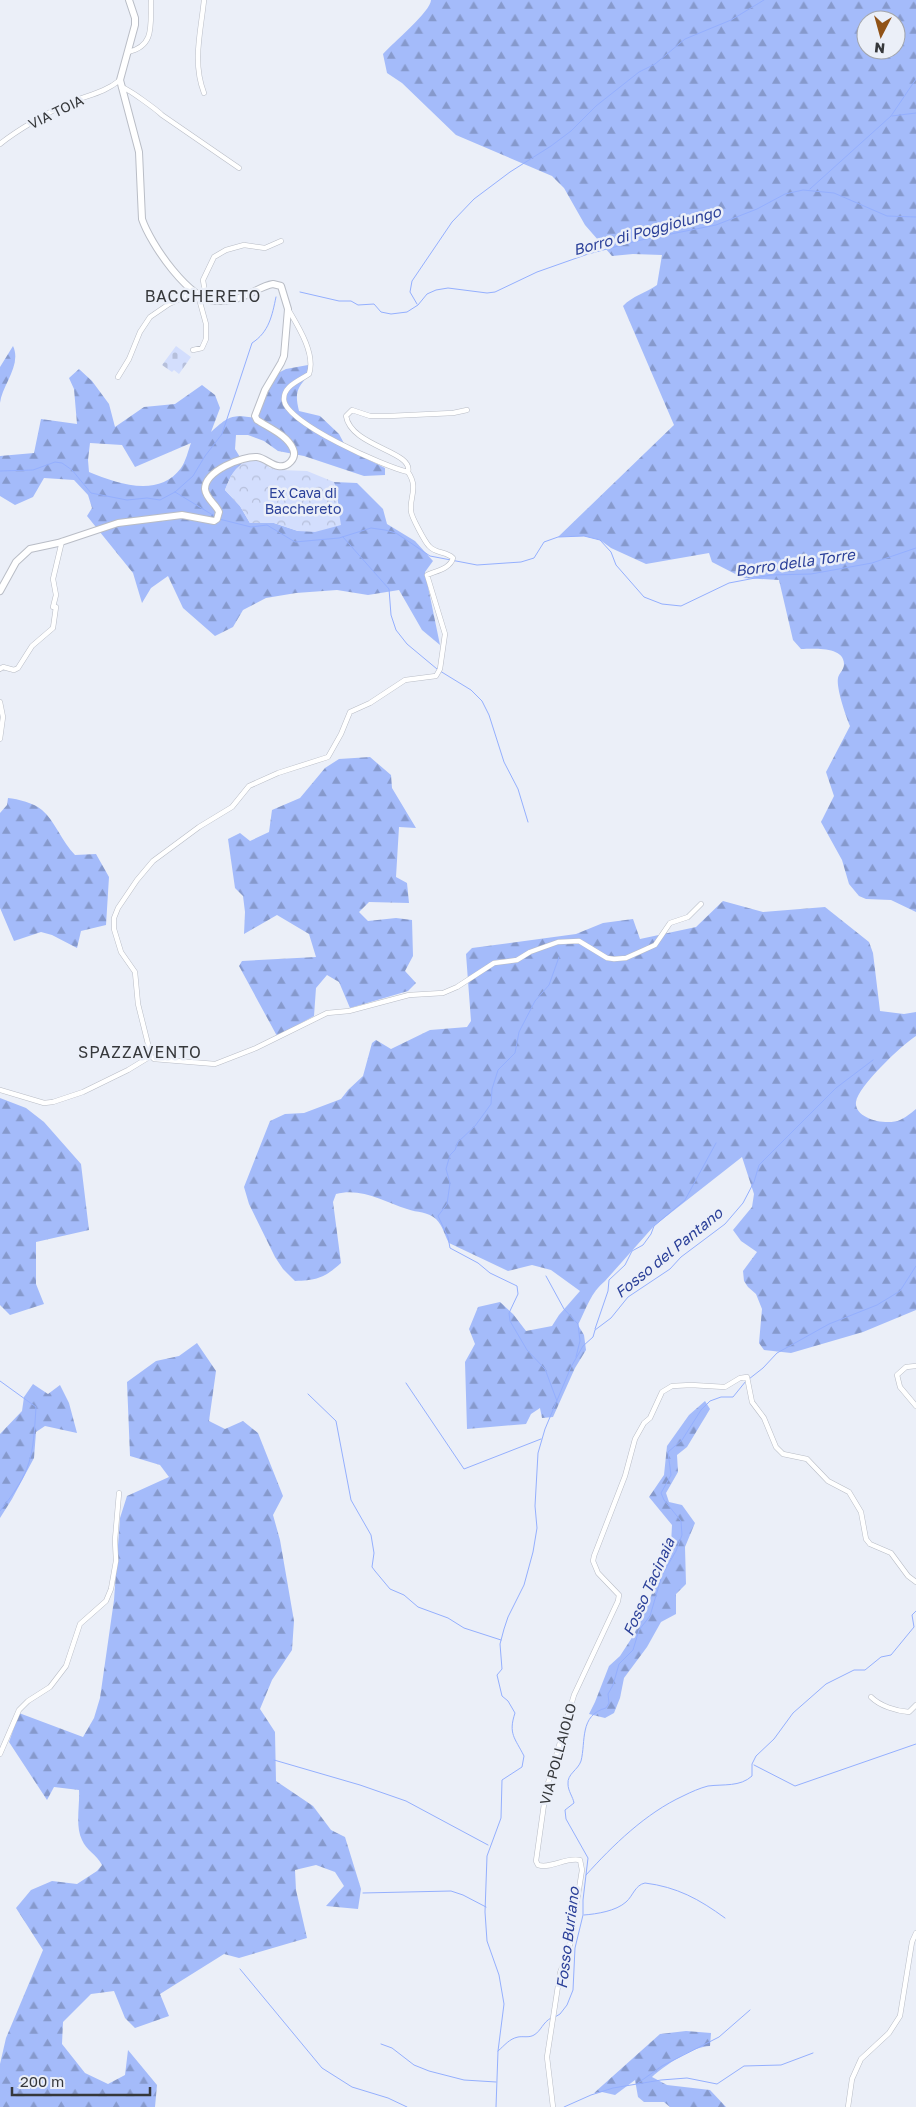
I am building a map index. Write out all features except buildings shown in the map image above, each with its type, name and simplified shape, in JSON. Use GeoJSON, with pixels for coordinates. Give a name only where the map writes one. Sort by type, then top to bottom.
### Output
{"type":"FeatureCollection","features":[{"type":"Feature","properties":{"kind":"street"},"geometry":{"type":"LineString","coordinates":[[0,591],[20,556],[30,549],[118,523],[182,516],[190,516],[209,522],[218,517],[218,509],[207,495],[205,488],[208,480],[217,471],[238,459],[247,457],[258,457],[278,466],[284,466],[292,460],[294,455],[290,444],[257,420],[255,416],[265,390],[284,356],[288,310],[286,295],[281,286],[277,284],[266,285],[240,298],[209,300],[196,294],[171,268],[145,229],[142,219],[139,152],[120,83],[135,18],[129,0]]}},
{"type":"Feature","properties":{"kind":"street"},"geometry":{"type":"LineString","coordinates":[[128,52],[142,48],[147,43],[150,32],[151,0]]}},
{"type":"Feature","properties":{"kind":"street"},"geometry":{"type":"LineString","coordinates":[[204,0],[197,44],[201,84],[204,93]]}},
{"type":"Feature","properties":{"kind":"street"},"geometry":{"type":"LineString","coordinates":[[120,83],[140,100],[153,105],[162,114],[239,168]]}},
{"type":"Feature","properties":{"kind":"street","name":"VIA TOIA"},"geometry":{"type":"LineString","coordinates":[[0,144],[67,104],[109,89],[120,83]]}},
{"type":"Feature","properties":{"kind":"street"},"geometry":{"type":"LineString","coordinates":[[209,300],[202,280],[214,257],[226,250],[244,245],[265,248],[281,241]]}},
{"type":"Feature","properties":{"kind":"street"},"geometry":{"type":"LineString","coordinates":[[193,350],[202,348],[206,334],[206,324],[196,294]]}},
{"type":"Feature","properties":{"kind":"street"},"geometry":{"type":"LineString","coordinates":[[118,377],[129,359],[140,332],[150,318],[169,304],[196,294]]}},
{"type":"Feature","properties":{"kind":"street"},"geometry":{"type":"LineString","coordinates":[[153,1058],[138,1004],[135,972],[121,952],[114,929],[114,918],[118,908],[136,880],[153,861],[199,827],[232,807],[249,786],[278,772],[328,757],[341,734],[350,712],[370,702],[404,680],[432,676],[439,673],[445,634],[427,577],[428,574],[436,573],[448,566],[453,562],[453,558],[431,549],[421,534],[411,511],[414,495],[412,478],[408,472],[323,435],[300,422],[286,407],[284,399],[286,391],[295,381],[309,374],[310,370],[308,354],[300,330],[288,310]]}},
{"type":"Feature","properties":{"kind":"street"},"geometry":{"type":"LineString","coordinates":[[408,472],[407,463],[402,458],[375,446],[358,434],[347,421],[346,416],[348,412],[352,410],[370,416],[399,416],[453,413],[467,410]]}},
{"type":"Feature","properties":{"kind":"street"},"geometry":{"type":"LineString","coordinates":[[0,669],[3,667],[14,670],[18,668],[32,646],[53,628],[56,607],[53,606],[56,595],[53,578],[62,541]]}},
{"type":"Feature","properties":{"kind":"street"},"geometry":{"type":"LineString","coordinates":[[0,702],[3,717],[0,739]]}},
{"type":"Feature","properties":{"kind":"street"},"geometry":{"type":"LineString","coordinates":[[0,1090],[44,1103],[53,1102],[83,1092],[153,1058],[215,1064],[256,1048],[328,1013],[349,1011],[415,994],[443,993],[457,987],[494,963],[517,960],[530,952],[558,942],[579,941],[607,958],[626,958],[656,945],[670,923],[688,917],[701,904]]}},
{"type":"Feature","properties":{"kind":"street"},"geometry":{"type":"LineString","coordinates":[[916,1366],[906,1366],[897,1375],[900,1387],[916,1406]]}},
{"type":"Feature","properties":{"kind":"street","name":"VIA POLLAIOLO"},"geometry":{"type":"LineString","coordinates":[[554,2107],[547,2057],[560,1973],[570,1945],[582,1870],[580,1860],[571,1858],[546,1866],[538,1866],[536,1861],[542,1809],[574,1695],[618,1601],[618,1595],[595,1567],[594,1556],[611,1514],[635,1439],[644,1423],[650,1418],[662,1392],[672,1386],[691,1384],[725,1387],[740,1378],[748,1379],[752,1402],[764,1418],[776,1447],[784,1454],[807,1459],[828,1481],[849,1492],[861,1512],[866,1539],[870,1544],[891,1553],[908,1576],[916,1582]]}},
{"type":"Feature","properties":{"kind":"street"},"geometry":{"type":"LineString","coordinates":[[0,1754],[19,1710],[28,1701],[50,1688],[66,1666],[80,1624],[106,1601],[111,1589],[116,1561],[115,1540],[119,1493]]}},
{"type":"Feature","properties":{"kind":"street"},"geometry":{"type":"LineString","coordinates":[[871,1696],[874,1700],[891,1709],[902,1712],[909,1712],[916,1704]]}},
{"type":"Feature","properties":{"kind":"street"},"geometry":{"type":"LineString","coordinates":[[848,2107],[852,2079],[862,2059],[889,2033],[900,2016],[912,1942],[916,1933]]}},
{"type":"Feature","properties":{"kind":"green space"},"geometry":{"type":"Polygon","coordinates":[[[431,0],[916,0],[916,912],[891,900],[866,899],[859,896],[849,884],[842,860],[821,822],[834,796],[826,772],[850,726],[838,688],[839,676],[844,664],[843,658],[834,651],[801,649],[793,640],[779,580],[743,578],[712,562],[709,553],[646,564],[611,548],[600,540],[584,536],[558,537],[674,425],[623,306],[657,285],[662,255],[633,254],[612,256],[585,225],[564,188],[552,176],[456,135],[402,83],[387,73],[383,54],[425,12],[431,0]]]}},
{"type":"Feature","properties":{"kind":"green space"},"geometry":{"type":"Polygon","coordinates":[[[13,346],[15,360],[0,403],[0,367],[13,346]]]}},
{"type":"Feature","properties":{"kind":"green space"},"geometry":{"type":"Polygon","coordinates":[[[176,346],[191,357],[179,374],[174,370],[172,372],[162,365],[176,346]]]}},
{"type":"Feature","properties":{"kind":"green space"},"geometry":{"type":"Polygon","coordinates":[[[308,365],[308,376],[298,392],[299,411],[320,416],[339,434],[347,449],[385,468],[385,475],[364,476],[304,456],[278,451],[264,441],[248,435],[236,435],[235,449],[243,462],[231,476],[225,490],[240,506],[250,523],[274,523],[298,531],[340,512],[334,482],[357,483],[383,509],[387,524],[415,541],[433,561],[425,572],[440,645],[422,630],[399,590],[368,595],[337,590],[296,593],[266,598],[243,610],[233,627],[215,636],[183,608],[168,576],[151,588],[142,603],[133,573],[87,516],[92,508],[88,495],[74,480],[44,478],[33,497],[15,505],[0,496],[0,456],[34,453],[41,419],[77,424],[74,389],[69,378],[79,369],[92,381],[109,404],[115,427],[144,407],[175,404],[202,385],[215,395],[220,408],[211,432],[232,417],[257,418],[276,374],[286,369],[308,365]],[[90,443],[89,472],[113,481],[138,486],[150,486],[161,483],[172,477],[181,468],[191,443],[135,467],[122,445],[90,443]]]}},
{"type":"Feature","properties":{"kind":"green space","name":"Ex Cava di Bacchereto"},"geometry":{"type":"Polygon","coordinates":[[[251,460],[263,462],[270,468],[280,470],[307,471],[334,482],[341,525],[315,532],[298,531],[274,523],[250,523],[240,506],[225,490],[231,476],[238,467],[251,460]]]}},
{"type":"Feature","properties":{"kind":"green space"},"geometry":{"type":"Polygon","coordinates":[[[370,757],[391,775],[392,788],[416,828],[399,827],[396,877],[407,883],[409,903],[369,902],[359,912],[368,921],[396,918],[412,920],[413,956],[405,971],[416,983],[408,991],[350,1008],[339,982],[327,975],[316,988],[314,1016],[277,1036],[239,966],[242,961],[316,957],[309,934],[277,915],[244,934],[245,912],[243,896],[235,888],[228,839],[240,833],[250,841],[269,832],[272,810],[300,798],[325,768],[339,759],[370,757]]]}},
{"type":"Feature","properties":{"kind":"green space"},"geometry":{"type":"Polygon","coordinates":[[[8,798],[35,805],[42,810],[75,855],[96,854],[109,877],[106,925],[81,931],[77,948],[52,935],[41,932],[14,941],[0,908],[0,813],[7,805],[8,798]]]}},
{"type":"Feature","properties":{"kind":"green space"},"geometry":{"type":"Polygon","coordinates":[[[723,901],[763,912],[825,907],[869,942],[873,953],[880,1011],[904,1014],[916,1012],[916,1036],[872,1076],[864,1086],[856,1102],[860,1113],[866,1117],[872,1120],[887,1122],[900,1120],[916,1109],[916,1310],[863,1332],[791,1353],[764,1350],[759,1343],[762,1309],[756,1294],[744,1281],[743,1271],[757,1252],[741,1241],[733,1230],[752,1207],[754,1194],[742,1157],[654,1226],[596,1290],[578,1325],[584,1335],[586,1350],[575,1368],[553,1417],[542,1418],[540,1408],[531,1414],[526,1424],[467,1429],[465,1362],[475,1344],[469,1329],[478,1307],[500,1302],[513,1314],[526,1331],[552,1326],[580,1291],[551,1270],[532,1265],[508,1271],[449,1243],[442,1227],[436,1219],[429,1215],[373,1196],[355,1192],[336,1194],[333,1202],[341,1263],[320,1277],[295,1281],[283,1269],[275,1257],[249,1204],[244,1187],[270,1121],[285,1114],[304,1113],[341,1099],[363,1076],[372,1043],[376,1040],[391,1049],[430,1030],[467,1027],[471,1021],[466,954],[472,948],[576,934],[603,923],[633,919],[640,939],[696,927],[723,901]]]}},
{"type":"Feature","properties":{"kind":"green space"},"geometry":{"type":"Polygon","coordinates":[[[0,1098],[26,1108],[44,1122],[81,1164],[89,1230],[36,1242],[36,1284],[44,1304],[10,1315],[0,1305],[0,1098]]]}},
{"type":"Feature","properties":{"kind":"green space"},"geometry":{"type":"Polygon","coordinates":[[[197,1343],[216,1371],[209,1421],[225,1429],[243,1421],[258,1433],[283,1496],[273,1515],[280,1540],[294,1621],[292,1650],[272,1680],[260,1709],[275,1732],[276,1781],[313,1806],[331,1830],[345,1837],[361,1889],[358,1909],[326,1906],[344,1886],[335,1872],[316,1865],[295,1870],[296,1890],[307,1938],[239,1958],[224,1954],[160,1994],[169,2016],[135,2028],[125,2018],[114,1991],[91,1994],[63,2022],[62,2044],[85,2073],[108,2084],[125,2075],[128,2050],[157,2085],[155,2107],[0,2107],[0,2064],[6,2038],[43,1950],[16,1908],[31,1890],[52,1881],[77,1884],[97,1871],[102,1865],[84,1844],[80,1834],[78,1822],[79,1790],[54,1787],[47,1800],[9,1742],[19,1713],[83,1737],[94,1718],[100,1698],[114,1600],[120,1518],[127,1496],[169,1477],[160,1465],[130,1456],[127,1382],[156,1361],[179,1356],[197,1343]]]}},
{"type":"Feature","properties":{"kind":"green space"},"geometry":{"type":"Polygon","coordinates":[[[33,1384],[48,1394],[60,1385],[69,1403],[77,1433],[45,1426],[36,1432],[34,1458],[0,1518],[0,1434],[22,1411],[24,1397],[33,1384]]]}},
{"type":"Feature","properties":{"kind":"green space"},"geometry":{"type":"Polygon","coordinates":[[[705,1401],[710,1409],[687,1447],[677,1455],[678,1472],[666,1493],[669,1502],[682,1505],[695,1523],[685,1547],[686,1584],[676,1594],[676,1614],[661,1622],[647,1647],[624,1678],[620,1698],[614,1713],[605,1718],[589,1714],[609,1666],[620,1656],[633,1636],[646,1609],[671,1544],[672,1525],[649,1497],[664,1475],[667,1446],[689,1415],[705,1401]]]}},
{"type":"Feature","properties":{"kind":"green space"},"geometry":{"type":"Polygon","coordinates":[[[686,2031],[711,2033],[710,2046],[687,2053],[671,2062],[652,2077],[667,2085],[710,2090],[726,2107],[670,2107],[664,2102],[644,2102],[638,2097],[635,2080],[615,2095],[602,2092],[594,2093],[660,2034],[686,2031]]]}},
{"type":"Feature","properties":{"kind":"waterway"},"geometry":{"type":"LineString","coordinates":[[417,304],[410,292],[412,281],[452,222],[474,199],[571,131],[596,106],[639,72],[655,64],[685,39],[731,20],[764,0]]}},
{"type":"Feature","properties":{"kind":"waterway"},"geometry":{"type":"LineString","coordinates":[[810,189],[891,116],[916,79]]}},
{"type":"Feature","properties":{"kind":"waterway"},"geometry":{"type":"LineString","coordinates":[[892,116],[916,113]]}},
{"type":"Feature","properties":{"kind":"waterway","name":"Borro di Poggiolungo"},"geometry":{"type":"LineString","coordinates":[[300,292],[339,301],[351,301],[358,305],[374,304],[381,312],[391,314],[407,312],[418,305],[427,294],[436,290],[448,288],[487,293],[495,292],[537,272],[588,254],[641,240],[716,225],[757,209],[785,194],[803,190],[834,193],[887,216],[916,217]]}},
{"type":"Feature","properties":{"kind":"waterway","name":"Borro di Poggiolungo"},"geometry":{"type":"LineString","coordinates":[[0,471],[33,470],[55,462],[62,463],[72,470],[91,493],[127,500],[147,498],[160,500],[175,492],[193,476],[222,434],[252,343],[266,329],[276,297]]}},
{"type":"Feature","properties":{"kind":"waterway","name":"Borro della Torre"},"geometry":{"type":"LineString","coordinates":[[175,492],[216,517]]}},
{"type":"Feature","properties":{"kind":"waterway","name":"Borro della Torre"},"geometry":{"type":"LineString","coordinates":[[219,519],[251,527],[267,525],[295,542],[339,538],[371,528],[385,530],[396,533],[430,556],[477,565],[521,562],[534,558],[544,542],[558,537],[584,536],[600,540],[611,552],[616,565],[644,597],[662,604],[681,606],[729,583],[771,575],[811,574],[872,563],[916,548]]}},
{"type":"Feature","properties":{"kind":"waterway"},"geometry":{"type":"LineString","coordinates":[[343,537],[389,589],[391,615],[396,630],[407,644],[437,669]]}},
{"type":"Feature","properties":{"kind":"waterway"},"geometry":{"type":"LineString","coordinates":[[440,671],[471,690],[482,701],[489,715],[504,762],[518,789],[528,822]]}},
{"type":"Feature","properties":{"kind":"waterway"},"geometry":{"type":"LineString","coordinates":[[557,1401],[545,1369],[527,1350],[510,1321],[509,1313],[518,1294],[517,1286],[490,1273],[478,1263],[450,1248],[448,1237],[438,1216],[447,1204],[450,1183],[446,1169],[450,1155],[455,1150],[458,1142],[475,1126],[491,1104],[492,1089],[498,1070],[515,1053],[519,1032],[535,1001],[549,985],[559,957]]}},
{"type":"Feature","properties":{"kind":"waterway","name":"Fosso del Pantano"},"geometry":{"type":"LineString","coordinates":[[496,2107],[498,2051],[504,2004],[499,1975],[487,1941],[485,1912],[487,1856],[501,1818],[502,1780],[522,1767],[524,1756],[512,1731],[515,1713],[508,1701],[502,1696],[497,1675],[502,1669],[500,1644],[504,1629],[524,1585],[533,1552],[537,1528],[535,1506],[538,1453],[545,1429],[571,1367],[583,1346],[593,1337],[595,1330],[611,1318],[628,1297],[670,1269],[681,1257],[725,1224],[743,1203],[754,1182],[759,1165],[836,1088],[873,1060]]}},
{"type":"Feature","properties":{"kind":"waterway"},"geometry":{"type":"LineString","coordinates":[[595,1329],[608,1291],[609,1280],[625,1265],[632,1251],[643,1245],[654,1226],[685,1200],[716,1143]]}},
{"type":"Feature","properties":{"kind":"waterway","name":"Fosso Tacinaia"},"geometry":{"type":"LineString","coordinates":[[749,1379],[777,1353],[829,1324],[877,1305],[900,1291],[916,1266]]}},
{"type":"Feature","properties":{"kind":"waterway"},"geometry":{"type":"LineString","coordinates":[[546,1276],[564,1309],[578,1324],[580,1341],[576,1357]]}},
{"type":"Feature","properties":{"kind":"waterway"},"geometry":{"type":"LineString","coordinates":[[0,1381],[36,1407],[34,1439],[29,1463],[19,1485],[0,1511]]}},
{"type":"Feature","properties":{"kind":"waterway","name":"Fosso Tacinaia"},"geometry":{"type":"LineString","coordinates":[[555,2017],[567,2005],[573,1990],[575,1948],[583,1915],[588,1858],[566,1819],[565,1810],[574,1803],[568,1781],[581,1761],[585,1730],[588,1723],[591,1717],[606,1708],[609,1703],[608,1694],[613,1685],[619,1664],[633,1650],[639,1630],[650,1616],[662,1575],[676,1551],[682,1535],[681,1521],[664,1500],[661,1493],[671,1475],[668,1452],[682,1440],[701,1410],[710,1401],[721,1397],[733,1397],[746,1381]]}},
{"type":"Feature","properties":{"kind":"waterway"},"geometry":{"type":"LineString","coordinates":[[406,1383],[464,1469],[541,1439]]}},
{"type":"Feature","properties":{"kind":"waterway"},"geometry":{"type":"LineString","coordinates":[[308,1394],[336,1421],[351,1500],[371,1535],[374,1553],[372,1567],[375,1571],[390,1589],[404,1595],[418,1607],[448,1618],[464,1628],[501,1640]]}},
{"type":"Feature","properties":{"kind":"waterway","name":"Fosso Buriano"},"geometry":{"type":"LineString","coordinates":[[586,1875],[607,1852],[631,1831],[669,1803],[708,1786],[732,1784],[747,1780],[752,1776],[752,1764],[756,1756],[774,1739],[793,1713],[826,1684],[854,1670],[865,1670],[881,1657],[891,1655],[914,1627],[912,1615],[916,1611]]}},
{"type":"Feature","properties":{"kind":"waterway"},"geometry":{"type":"LineString","coordinates":[[754,1765],[795,1786],[916,1744]]}},
{"type":"Feature","properties":{"kind":"waterway"},"geometry":{"type":"LineString","coordinates":[[274,1760],[360,1785],[406,1801],[488,1845]]}},
{"type":"Feature","properties":{"kind":"waterway"},"geometry":{"type":"LineString","coordinates":[[584,1915],[617,1908],[628,1900],[636,1888],[645,1883],[678,1891],[706,1905],[725,1918]]}},
{"type":"Feature","properties":{"kind":"waterway"},"geometry":{"type":"LineString","coordinates":[[363,1893],[451,1891],[486,1907]]}},
{"type":"Feature","properties":{"kind":"waterway"},"geometry":{"type":"LineString","coordinates":[[240,1969],[322,2068],[352,2087],[388,2098],[407,2107]]}},
{"type":"Feature","properties":{"kind":"waterway"},"geometry":{"type":"LineString","coordinates":[[638,2083],[662,2066],[719,2037],[750,2010]]}},
{"type":"Feature","properties":{"kind":"waterway","name":"Fosso Buriano"},"geometry":{"type":"LineString","coordinates":[[498,2051],[515,2038],[534,2035],[551,2018]]}},
{"type":"Feature","properties":{"kind":"waterway"},"geometry":{"type":"LineString","coordinates":[[381,2044],[392,2048],[414,2065],[429,2071],[464,2080],[496,2082]]}},
{"type":"Feature","properties":{"kind":"waterway"},"geometry":{"type":"LineString","coordinates":[[564,2107],[613,2088],[661,2080],[687,2078],[717,2084],[744,2066],[781,2065],[813,2053]]}},
{"type":"Feature","properties":{"kind":"district","name":"BACCHERETO"},"geometry":{"type":"Point","coordinates":[203,296]}},
{"type":"Feature","properties":{"kind":"district","name":"SPAZZAVENTO"},"geometry":{"type":"Point","coordinates":[140,1052]}}]}
